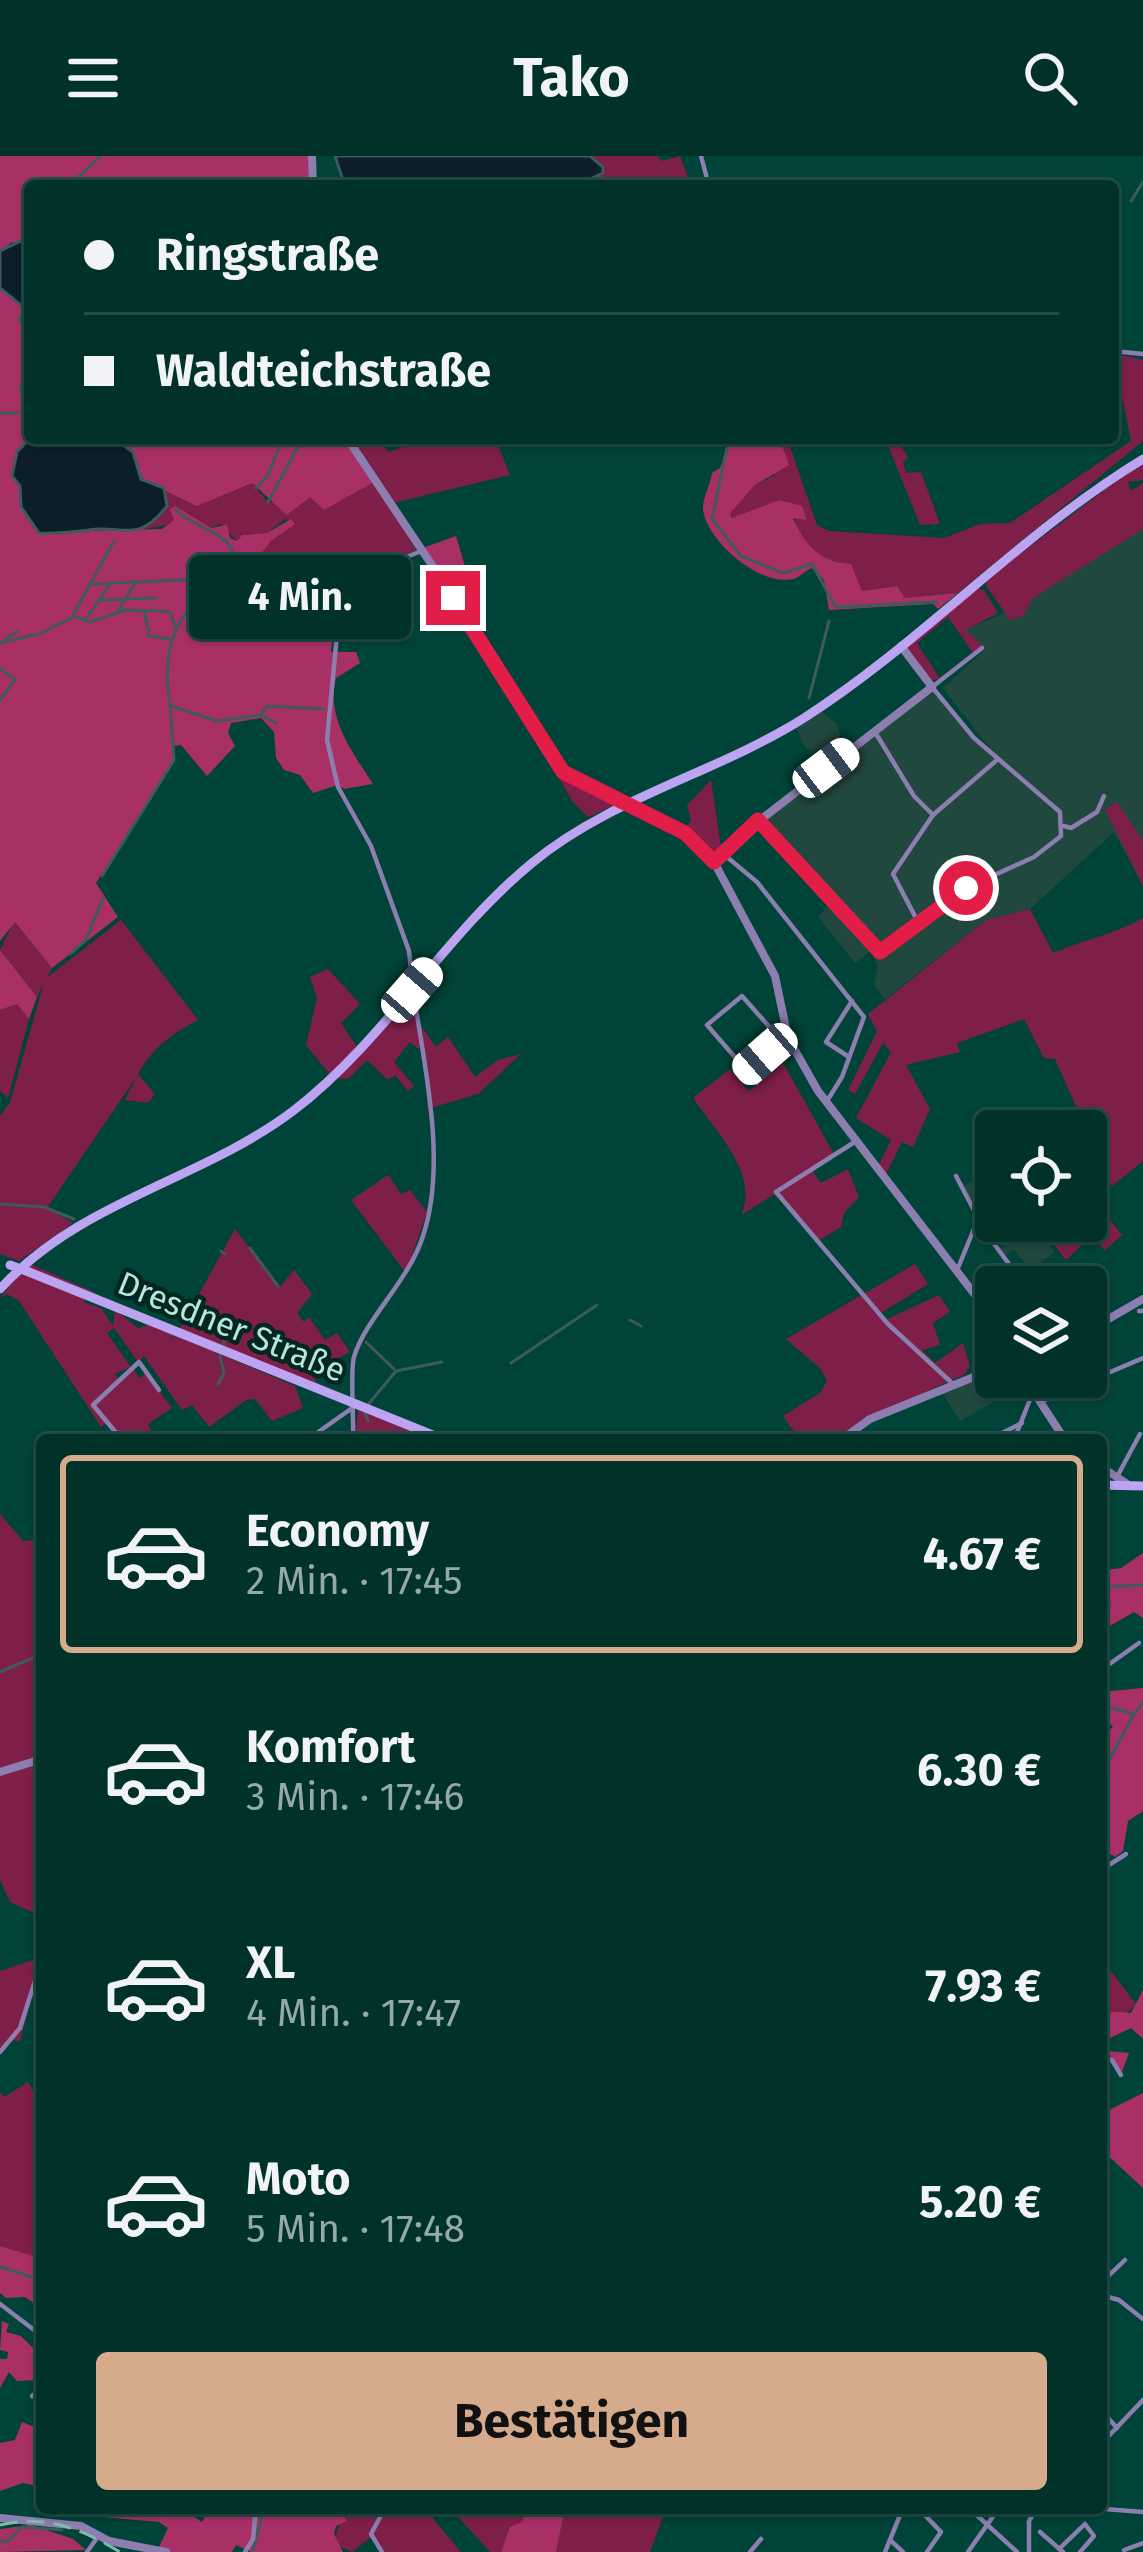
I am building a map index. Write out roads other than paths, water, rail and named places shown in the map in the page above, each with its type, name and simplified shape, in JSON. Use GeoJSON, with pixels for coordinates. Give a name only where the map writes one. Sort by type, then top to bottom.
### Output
{"type":"FeatureCollection","features":[{"type":"Feature","properties":{"kind":"main road"},"geometry":{"type":"LineString","coordinates":[[0,1289],[79,1223],[241,1144],[303,1103],[345,1065],[493,899],[556,844],[616,809],[758,744],[870,670],[1067,507],[1143,457]]}},
{"type":"Feature","properties":{"kind":"main road","name":"Dresdner Straße"},"geometry":{"type":"LineString","coordinates":[[5,1263],[429,1434]]}},
{"type":"Feature","properties":{"kind":"main road"},"geometry":{"type":"LineString","coordinates":[[1107,1483],[1122,1479],[1143,1486]]}},
{"type":"Feature","properties":{"kind":"street"},"geometry":{"type":"LineString","coordinates":[[350,444],[502,670],[556,765],[608,798],[685,833],[714,862],[775,976],[784,1039]]}},
{"type":"Feature","properties":{"kind":"street"},"geometry":{"type":"LineString","coordinates":[[353,1434],[353,1358],[406,1276],[423,1237],[432,1191],[426,1052],[409,951],[371,846],[338,787],[326,729],[342,582],[419,552]]}},
{"type":"Feature","properties":{"kind":"street"},"geometry":{"type":"LineString","coordinates":[[901,646],[998,759],[1058,809],[1064,826]]}},
{"type":"Feature","properties":{"kind":"street"},"geometry":{"type":"LineString","coordinates":[[714,862],[758,820],[982,648]]}},
{"type":"Feature","properties":{"kind":"street"},"geometry":{"type":"LineString","coordinates":[[890,654],[908,656]]}},
{"type":"Feature","properties":{"kind":"street"},"geometry":{"type":"LineString","coordinates":[[874,731],[914,796],[933,815]]}},
{"type":"Feature","properties":{"kind":"street"},"geometry":{"type":"LineString","coordinates":[[919,924],[893,874],[933,815],[998,759]]}},
{"type":"Feature","properties":{"kind":"street"},"geometry":{"type":"LineString","coordinates":[[758,820],[874,951],[885,950],[976,881],[1044,852],[1064,826],[1097,812],[1104,796]]}},
{"type":"Feature","properties":{"kind":"street"},"geometry":{"type":"LineString","coordinates":[[721,852],[757,882],[865,1017],[825,1103]]}},
{"type":"Feature","properties":{"kind":"street"},"geometry":{"type":"LineString","coordinates":[[757,1083],[707,1025],[742,996],[784,1039],[853,1143],[975,1292]]}},
{"type":"Feature","properties":{"kind":"street"},"geometry":{"type":"LineString","coordinates":[[850,1057],[834,1054],[826,1042],[852,1001]]}},
{"type":"Feature","properties":{"kind":"street"},"geometry":{"type":"LineString","coordinates":[[746,1070],[784,1039]]}},
{"type":"Feature","properties":{"kind":"street"},"geometry":{"type":"LineString","coordinates":[[853,1143],[776,1192],[888,1324],[952,1383]]}},
{"type":"Feature","properties":{"kind":"street"},"geometry":{"type":"LineString","coordinates":[[956,1176],[975,1214]]}},
{"type":"Feature","properties":{"kind":"street"},"geometry":{"type":"LineString","coordinates":[[958,1268],[975,1227]]}},
{"type":"Feature","properties":{"kind":"street"},"geometry":{"type":"LineString","coordinates":[[1107,1318],[1140,1305]]}},
{"type":"Feature","properties":{"kind":"street"},"geometry":{"type":"LineString","coordinates":[[1040,1402],[1143,1358]]}},
{"type":"Feature","properties":{"kind":"street"},"geometry":{"type":"LineString","coordinates":[[117,1434],[93,1406],[139,1362],[159,1390]]}},
{"type":"Feature","properties":{"kind":"street"},"geometry":{"type":"LineString","coordinates":[[850,1434],[870,1419],[975,1375]]}},
{"type":"Feature","properties":{"kind":"street"},"geometry":{"type":"LineString","coordinates":[[1017,1434],[1031,1398]]}},
{"type":"Feature","properties":{"kind":"street"},"geometry":{"type":"LineString","coordinates":[[1037,1398],[1061,1434]]}},
{"type":"Feature","properties":{"kind":"street"},"geometry":{"type":"LineString","coordinates":[[315,1434],[355,1406]]}},
{"type":"Feature","properties":{"kind":"street"},"geometry":{"type":"LineString","coordinates":[[1000,1434],[1022,1423]]}},
{"type":"Feature","properties":{"kind":"street"},"geometry":{"type":"LineString","coordinates":[[1107,1470],[1122,1479],[1140,1434]]}},
{"type":"Feature","properties":{"kind":"street"},"geometry":{"type":"LineString","coordinates":[[1107,1666],[1139,1643]]}},
{"type":"Feature","properties":{"kind":"street"},"geometry":{"type":"LineString","coordinates":[[0,1772],[36,1761]]}},
{"type":"Feature","properties":{"kind":"street"},"geometry":{"type":"LineString","coordinates":[[1107,1866],[1126,1854]]}},
{"type":"Feature","properties":{"kind":"street"},"geometry":{"type":"LineString","coordinates":[[0,2052],[20,2028],[36,1978]]}},
{"type":"Feature","properties":{"kind":"street"},"geometry":{"type":"LineString","coordinates":[[1107,2060],[1112,2060],[1121,2075]]}},
{"type":"Feature","properties":{"kind":"street"},"geometry":{"type":"LineString","coordinates":[[1107,2277],[1125,2260]]}},
{"type":"Feature","properties":{"kind":"street"},"geometry":{"type":"LineString","coordinates":[[1107,2297],[1143,2319]]}},
{"type":"Feature","properties":{"kind":"street"},"geometry":{"type":"LineString","coordinates":[[0,2304],[36,2331]]}},
{"type":"Feature","properties":{"kind":"street"},"geometry":{"type":"LineString","coordinates":[[32,2396],[36,2393]]}},
{"type":"Feature","properties":{"kind":"street"},"geometry":{"type":"LineString","coordinates":[[1107,2438],[1143,2400]]}},
{"type":"Feature","properties":{"kind":"street"},"geometry":{"type":"LineString","coordinates":[[1107,2416],[1118,2428]]}},
{"type":"Feature","properties":{"kind":"street"},"geometry":{"type":"LineString","coordinates":[[1107,2509],[1143,2512]]}},
{"type":"Feature","properties":{"kind":"street"},"geometry":{"type":"LineString","coordinates":[[245,2552],[253,2540],[255,2514]]}},
{"type":"Feature","properties":{"kind":"street"},"geometry":{"type":"LineString","coordinates":[[382,2514],[371,2534],[382,2552]]}},
{"type":"Feature","properties":{"kind":"street"},"geometry":{"type":"LineString","coordinates":[[885,2552],[901,2514]]}},
{"type":"Feature","properties":{"kind":"street"},"geometry":{"type":"LineString","coordinates":[[923,2514],[941,2532],[927,2552]]}},
{"type":"Feature","properties":{"kind":"street"},"geometry":{"type":"LineString","coordinates":[[975,2514],[1017,2552]]}},
{"type":"Feature","properties":{"kind":"street"},"geometry":{"type":"LineString","coordinates":[[968,2552],[995,2514]]}},
{"type":"Feature","properties":{"kind":"street"},"geometry":{"type":"LineString","coordinates":[[1029,2552],[1033,2514]]}},
{"type":"Feature","properties":{"kind":"street"},"geometry":{"type":"LineString","coordinates":[[0,2518],[81,2526],[166,2552]]}},
{"type":"Feature","properties":{"kind":"street"},"geometry":{"type":"LineString","coordinates":[[1040,2532],[1061,2550],[1085,2524],[1094,2536],[1080,2552]]}},
{"type":"Feature","properties":{"kind":"street"},"geometry":{"type":"LineString","coordinates":[[87,2552],[99,2535]]}},
{"type":"Feature","properties":{"kind":"street"},"geometry":{"type":"LineString","coordinates":[[750,2552],[761,2539]]}},
{"type":"Feature","properties":{"kind":"street"},"geometry":{"type":"LineString","coordinates":[[890,2540],[903,2552]]}},
{"type":"Feature","properties":{"kind":"street"},"geometry":{"type":"LineString","coordinates":[[1124,2550],[1143,2543]]}},
{"type":"Feature","properties":{"kind":"waterway"},"geometry":{"type":"LineString","coordinates":[[75,180],[101,156]]}},
{"type":"Feature","properties":{"kind":"waterway"},"geometry":{"type":"LineString","coordinates":[[1131,201],[1143,182]]}},
{"type":"Feature","properties":{"kind":"waterway"},"geometry":{"type":"LineString","coordinates":[[24,378],[20,388],[24,399]]}},
{"type":"Feature","properties":{"kind":"waterway"},"geometry":{"type":"LineString","coordinates":[[0,413],[18,413]]}},
{"type":"Feature","properties":{"kind":"waterway"},"geometry":{"type":"LineString","coordinates":[[256,488],[268,475],[281,444]]}},
{"type":"Feature","properties":{"kind":"waterway"},"geometry":{"type":"LineString","coordinates":[[268,502],[299,444]]}},
{"type":"Feature","properties":{"kind":"waterway"},"geometry":{"type":"LineString","coordinates":[[728,444],[712,519],[741,556],[783,573],[812,564],[835,606],[937,602]]}},
{"type":"Feature","properties":{"kind":"waterway"},"geometry":{"type":"LineString","coordinates":[[169,697],[167,670],[176,630],[233,550],[221,537],[176,510]]}},
{"type":"Feature","properties":{"kind":"waterway"},"geometry":{"type":"LineString","coordinates":[[74,613],[114,541]]}},
{"type":"Feature","properties":{"kind":"waterway"},"geometry":{"type":"LineString","coordinates":[[91,584],[204,579]]}},
{"type":"Feature","properties":{"kind":"waterway"},"geometry":{"type":"LineString","coordinates":[[118,611],[135,583]]}},
{"type":"Feature","properties":{"kind":"waterway"},"geometry":{"type":"LineString","coordinates":[[85,620],[110,584]]}},
{"type":"Feature","properties":{"kind":"waterway"},"geometry":{"type":"LineString","coordinates":[[99,600],[156,598]]}},
{"type":"Feature","properties":{"kind":"waterway"},"geometry":{"type":"LineString","coordinates":[[73,616],[90,622],[126,610],[158,611]]}},
{"type":"Feature","properties":{"kind":"waterway"},"geometry":{"type":"LineString","coordinates":[[144,611],[149,633]]}},
{"type":"Feature","properties":{"kind":"waterway"},"geometry":{"type":"LineString","coordinates":[[161,611],[170,612],[175,626]]}},
{"type":"Feature","properties":{"kind":"waterway"},"geometry":{"type":"LineString","coordinates":[[37,635],[71,618]]}},
{"type":"Feature","properties":{"kind":"waterway"},"geometry":{"type":"LineString","coordinates":[[809,698],[829,621]]}},
{"type":"Feature","properties":{"kind":"waterway"},"geometry":{"type":"LineString","coordinates":[[4,641],[17,631]]}},
{"type":"Feature","properties":{"kind":"waterway"},"geometry":{"type":"LineString","coordinates":[[0,643],[34,635]]}},
{"type":"Feature","properties":{"kind":"waterway"},"geometry":{"type":"LineString","coordinates":[[149,636],[170,639]]}},
{"type":"Feature","properties":{"kind":"waterway"},"geometry":{"type":"LineString","coordinates":[[0,669],[15,679],[0,701]]}},
{"type":"Feature","properties":{"kind":"waterway"},"geometry":{"type":"LineString","coordinates":[[102,876],[174,760],[170,701]]}},
{"type":"Feature","properties":{"kind":"waterway"},"geometry":{"type":"LineString","coordinates":[[169,705],[217,721],[261,715],[276,723]]}},
{"type":"Feature","properties":{"kind":"waterway"},"geometry":{"type":"LineString","coordinates":[[261,714],[267,706],[323,709]]}},
{"type":"Feature","properties":{"kind":"waterway"},"geometry":{"type":"LineString","coordinates":[[70,954],[85,941],[103,898]]}},
{"type":"Feature","properties":{"kind":"waterway"},"geometry":{"type":"LineString","coordinates":[[0,1204],[44,1207],[74,1219]]}},
{"type":"Feature","properties":{"kind":"waterway"},"geometry":{"type":"LineString","coordinates":[[250,1248],[278,1286]]}},
{"type":"Feature","properties":{"kind":"waterway"},"geometry":{"type":"LineString","coordinates":[[511,1363],[597,1305]]}},
{"type":"Feature","properties":{"kind":"waterway"},"geometry":{"type":"LineString","coordinates":[[224,1316],[224,1344]]}},
{"type":"Feature","properties":{"kind":"waterway"},"geometry":{"type":"LineString","coordinates":[[630,1320],[641,1326]]}},
{"type":"Feature","properties":{"kind":"waterway"},"geometry":{"type":"LineString","coordinates":[[366,1342],[394,1369]]}},
{"type":"Feature","properties":{"kind":"waterway"},"geometry":{"type":"LineString","coordinates":[[218,1384],[224,1373],[220,1356]]}},
{"type":"Feature","properties":{"kind":"waterway"},"geometry":{"type":"LineString","coordinates":[[367,1406],[396,1371],[442,1362]]}},
{"type":"Feature","properties":{"kind":"waterway"},"geometry":{"type":"LineString","coordinates":[[365,1413],[368,1421]]}},
{"type":"Feature","properties":{"kind":"waterway"},"geometry":{"type":"LineString","coordinates":[[1107,1587],[1143,1585]]}},
{"type":"Feature","properties":{"kind":"waterway"},"geometry":{"type":"LineString","coordinates":[[0,1672],[36,1657]]}},
{"type":"Feature","properties":{"kind":"waterway"},"geometry":{"type":"LineString","coordinates":[[1107,1707],[1134,1714],[1143,1703]]}},
{"type":"Feature","properties":{"kind":"waterway"},"geometry":{"type":"LineString","coordinates":[[1107,1764],[1134,1714]]}},
{"type":"Feature","properties":{"kind":"waterway"},"geometry":{"type":"LineString","coordinates":[[0,2267],[36,2278]]}},
{"type":"Feature","properties":{"kind":"waterway"},"geometry":{"type":"LineString","coordinates":[[253,2552],[262,2514]]}},
{"type":"Feature","properties":{"kind":"waterway"},"geometry":{"type":"LineString","coordinates":[[0,2541],[8,2541],[22,2527],[62,2530]]}},
{"type":"Feature","properties":{"kind":"railway"},"geometry":{"type":"LineString","coordinates":[[0,2525],[33,2521],[63,2526],[120,2552]]}}]}
